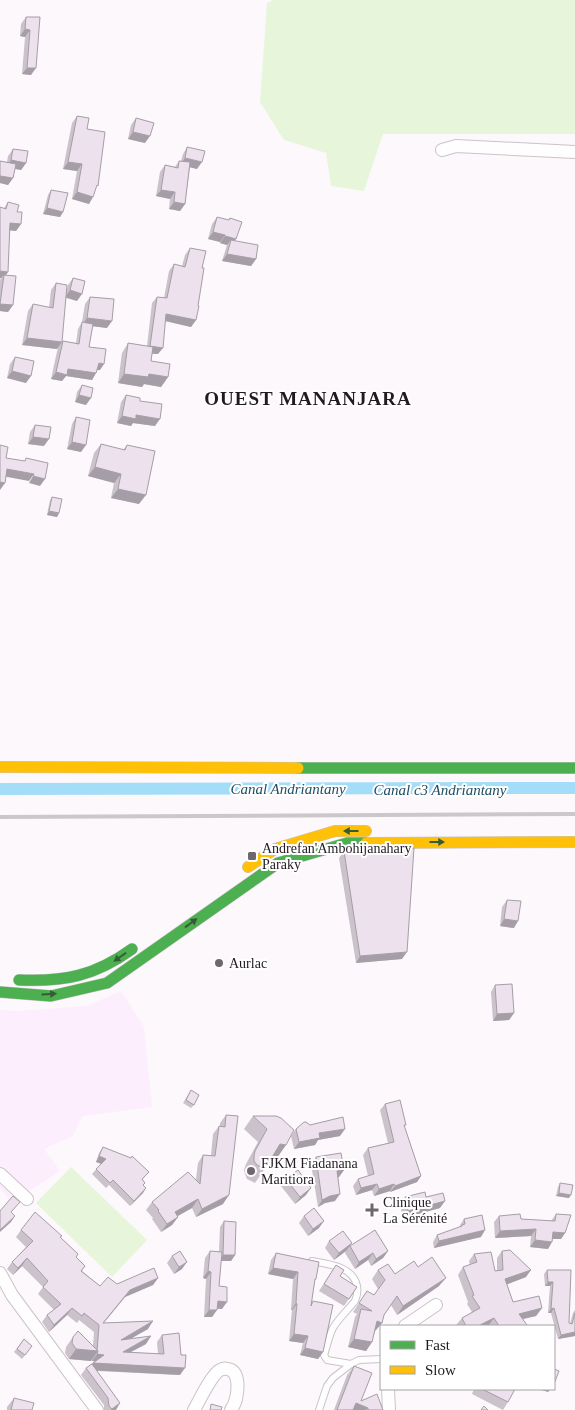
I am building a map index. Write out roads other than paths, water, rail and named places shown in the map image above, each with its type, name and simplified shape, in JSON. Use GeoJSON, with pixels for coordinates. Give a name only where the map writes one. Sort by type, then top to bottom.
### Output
{"type":"FeatureCollection","features":[{"type":"Feature","properties":{"kind":"main road"},"geometry":{"type":"LineString","coordinates":[[0,767],[575,768]]}},
{"type":"Feature","properties":{"kind":"main road"},"geometry":{"type":"LineString","coordinates":[[240,872],[274,849],[334,831],[381,831]]}},
{"type":"Feature","properties":{"kind":"main road"},"geometry":{"type":"LineString","coordinates":[[0,992],[51,996],[108,983],[271,867],[278,863],[347,843],[575,842]]}},
{"type":"Feature","properties":{"kind":"main road"},"geometry":{"type":"LineString","coordinates":[[10,980],[50,981],[94,972],[110,964],[143,941]]}},
{"type":"Feature","properties":{"kind":"street"},"geometry":{"type":"LineString","coordinates":[[442,150],[456,146],[575,152]]}},
{"type":"Feature","properties":{"kind":"street"},"geometry":{"type":"LineString","coordinates":[[0,1174],[27,1199]]}},
{"type":"Feature","properties":{"kind":"street"},"geometry":{"type":"LineString","coordinates":[[0,1273],[12,1295],[97,1410]]}},
{"type":"Feature","properties":{"kind":"street"},"geometry":{"type":"LineString","coordinates":[[406,1325],[436,1305]]}},
{"type":"Feature","properties":{"kind":"street"},"geometry":{"type":"LineString","coordinates":[[194,1410],[213,1377],[218,1371],[225,1368],[232,1370],[237,1377],[236,1400],[231,1410]]}},
{"type":"Feature","properties":{"kind":"street"},"geometry":{"type":"LineString","coordinates":[[388,1390],[389,1410]]}},
{"type":"Feature","properties":{"kind":"lane"},"geometry":{"type":"LineString","coordinates":[[309,1260],[344,1269],[350,1273],[356,1282],[358,1288],[356,1300],[333,1328],[324,1355],[327,1360],[332,1362],[351,1364]]}},
{"type":"Feature","properties":{"kind":"lane"},"geometry":{"type":"LineString","coordinates":[[319,1410],[327,1386],[333,1378],[359,1360],[380,1359]]}},
{"type":"Feature","properties":{"kind":"waterway","name":"Canal c3 Andriantany"},"geometry":{"type":"LineString","coordinates":[[0,789],[575,788]]}},
{"type":"Feature","properties":{"kind":"waterway","name":"Canal c3 Andriantany"},"geometry":{"type":"LineString","coordinates":[[95,789],[575,790]]}},
{"type":"Feature","properties":{"kind":"railway"},"geometry":{"type":"LineString","coordinates":[[0,817],[575,814]]}},
{"type":"Feature","properties":{"kind":"place","name":"Andrefan'Ambohijanahary Paraky"},"geometry":{"type":"Point","coordinates":[252,856]}},
{"type":"Feature","properties":{"kind":"place","name":"Aurlac"},"geometry":{"type":"Point","coordinates":[219,963]}},
{"type":"Feature","properties":{"kind":"place","name":"FJKM Fiadanana Maritiora"},"geometry":{"type":"Point","coordinates":[251,1171]}},
{"type":"Feature","properties":{"kind":"place","name":"Clinique La Sérénité"},"geometry":{"type":"Point","coordinates":[372,1210]}},
{"type":"Feature","properties":{"kind":"district","name":"OUEST MANANJARA"},"geometry":{"type":"Point","coordinates":[308,398]}},
{"type":"Feature","properties":{"kind":"water label","name":"Canal Andriantany"},"geometry":{"type":"Point","coordinates":[288,789]}}]}
